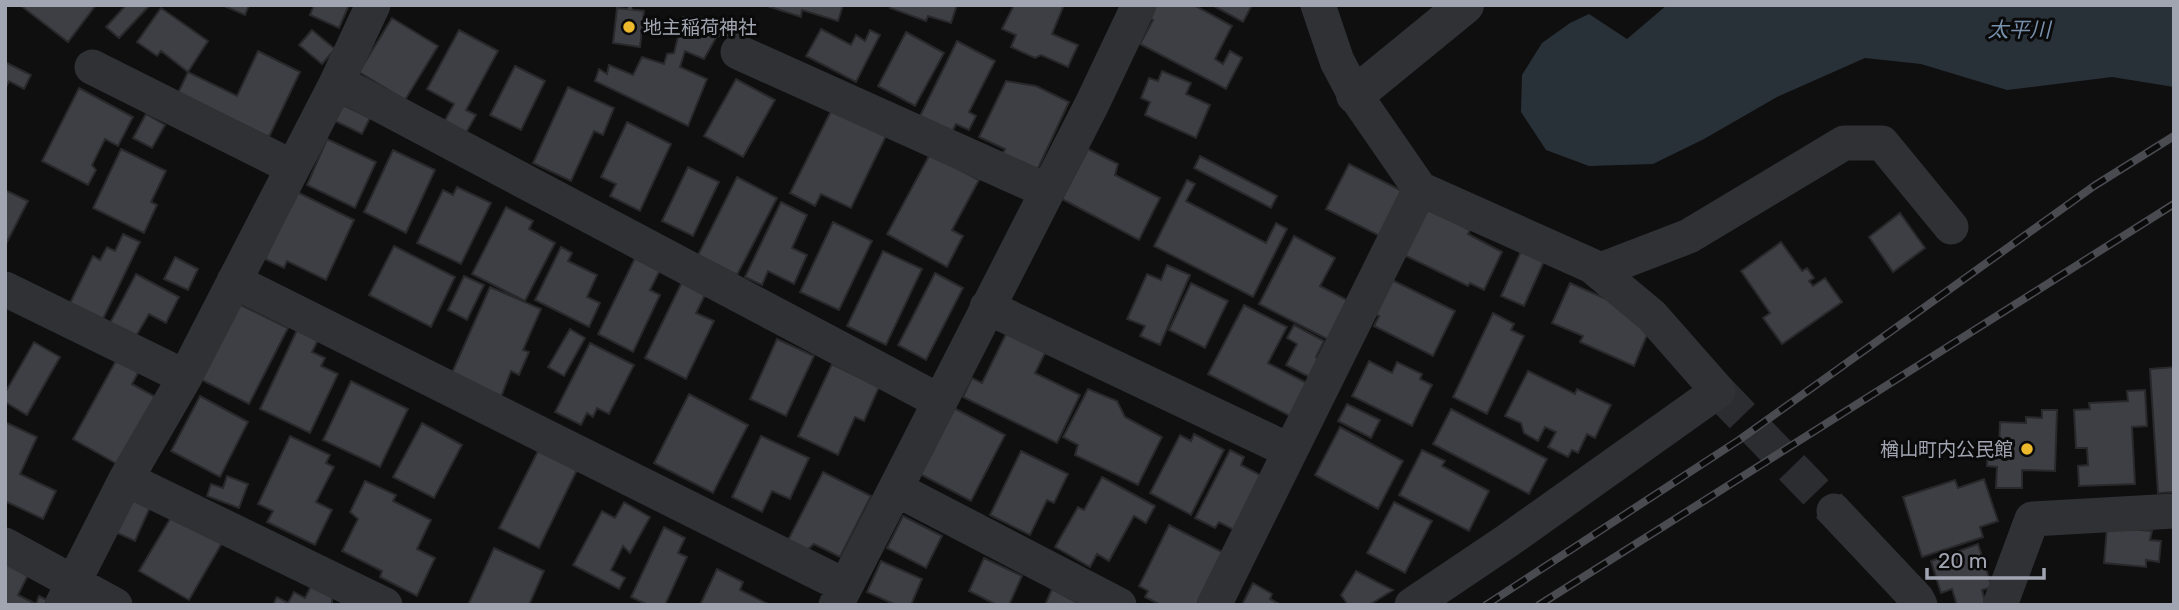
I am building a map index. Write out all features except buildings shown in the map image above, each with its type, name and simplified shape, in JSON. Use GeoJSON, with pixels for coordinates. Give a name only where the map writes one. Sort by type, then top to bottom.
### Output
{"type":"FeatureCollection","features":[{"type":"Feature","properties":{"kind":"street"},"geometry":{"type":"LineString","coordinates":[[68,594],[127,479],[185,377],[337,82],[373,5]]}},
{"type":"Feature","properties":{"kind":"street"},"geometry":{"type":"LineString","coordinates":[[234,281],[840,595],[1139,5]]}},
{"type":"Feature","properties":{"kind":"street"},"geometry":{"type":"LineString","coordinates":[[1318,5],[1337,61],[1354,95],[1420,189],[1592,265],[1652,316],[1718,391],[1412,605]]}},
{"type":"Feature","properties":{"kind":"street"},"geometry":{"type":"LineString","coordinates":[[1354,95],[1465,5]]}},
{"type":"Feature","properties":{"kind":"street"},"geometry":{"type":"LineString","coordinates":[[738,52],[1046,191]]}},
{"type":"Feature","properties":{"kind":"street"},"geometry":{"type":"LineString","coordinates":[[92,67],[292,167]]}},
{"type":"Feature","properties":{"kind":"street"},"geometry":{"type":"LineString","coordinates":[[337,82],[939,401]]}},
{"type":"Feature","properties":{"kind":"street"},"geometry":{"type":"LineString","coordinates":[[1598,271],[1689,236],[1844,143],[1882,143],[1951,227]]}},
{"type":"Feature","properties":{"kind":"street"},"geometry":{"type":"LineString","coordinates":[[1214,605],[1420,189]]}},
{"type":"Feature","properties":{"kind":"street"},"geometry":{"type":"LineString","coordinates":[[5,289],[185,377]]}},
{"type":"Feature","properties":{"kind":"street"},"geometry":{"type":"LineString","coordinates":[[987,307],[1290,451]]}},
{"type":"Feature","properties":{"kind":"street"},"geometry":{"type":"LineString","coordinates":[[127,479],[385,605]]}},
{"type":"Feature","properties":{"kind":"street"},"geometry":{"type":"LineString","coordinates":[[896,489],[1119,605]]}},
{"type":"Feature","properties":{"kind":"street"},"geometry":{"type":"LineString","coordinates":[[1834,511],[1920,605]]}},
{"type":"Feature","properties":{"kind":"street"},"geometry":{"type":"LineString","coordinates":[[2000,605],[2032,519],[2174,512]]}},
{"type":"Feature","properties":{"kind":"street"},"geometry":{"type":"LineString","coordinates":[[5,544],[68,594],[115,605]]}},
{"type":"Feature","properties":{"kind":"water","name":"太平川"},"geometry":{"type":"Polygon","coordinates":[[[1667,5],[2174,5],[2174,87],[2112,77],[2007,90],[1921,64],[1865,58],[1777,97],[1704,139],[1653,164],[1589,166],[1546,150],[1521,112],[1522,75],[1542,43],[1570,23],[1589,14],[1627,39],[1667,5]]]}},
{"type":"Feature","properties":{"kind":"tunnel"},"geometry":{"type":"LineString","coordinates":[[1718,391],[1834,511]]}},
{"type":"Feature","properties":{"kind":"railway"},"geometry":{"type":"LineString","coordinates":[[1486,605],[1739,440],[2094,186],[2174,136]]}},
{"type":"Feature","properties":{"kind":"railway"},"geometry":{"type":"LineString","coordinates":[[1539,605],[2174,204]]}},
{"type":"Feature","properties":{"kind":"place","name":"地主稲荷神社"},"geometry":{"type":"Point","coordinates":[629,27]}},
{"type":"Feature","properties":{"kind":"place","name":"楢山町内公民館"},"geometry":{"type":"Point","coordinates":[2027,449]}}]}
